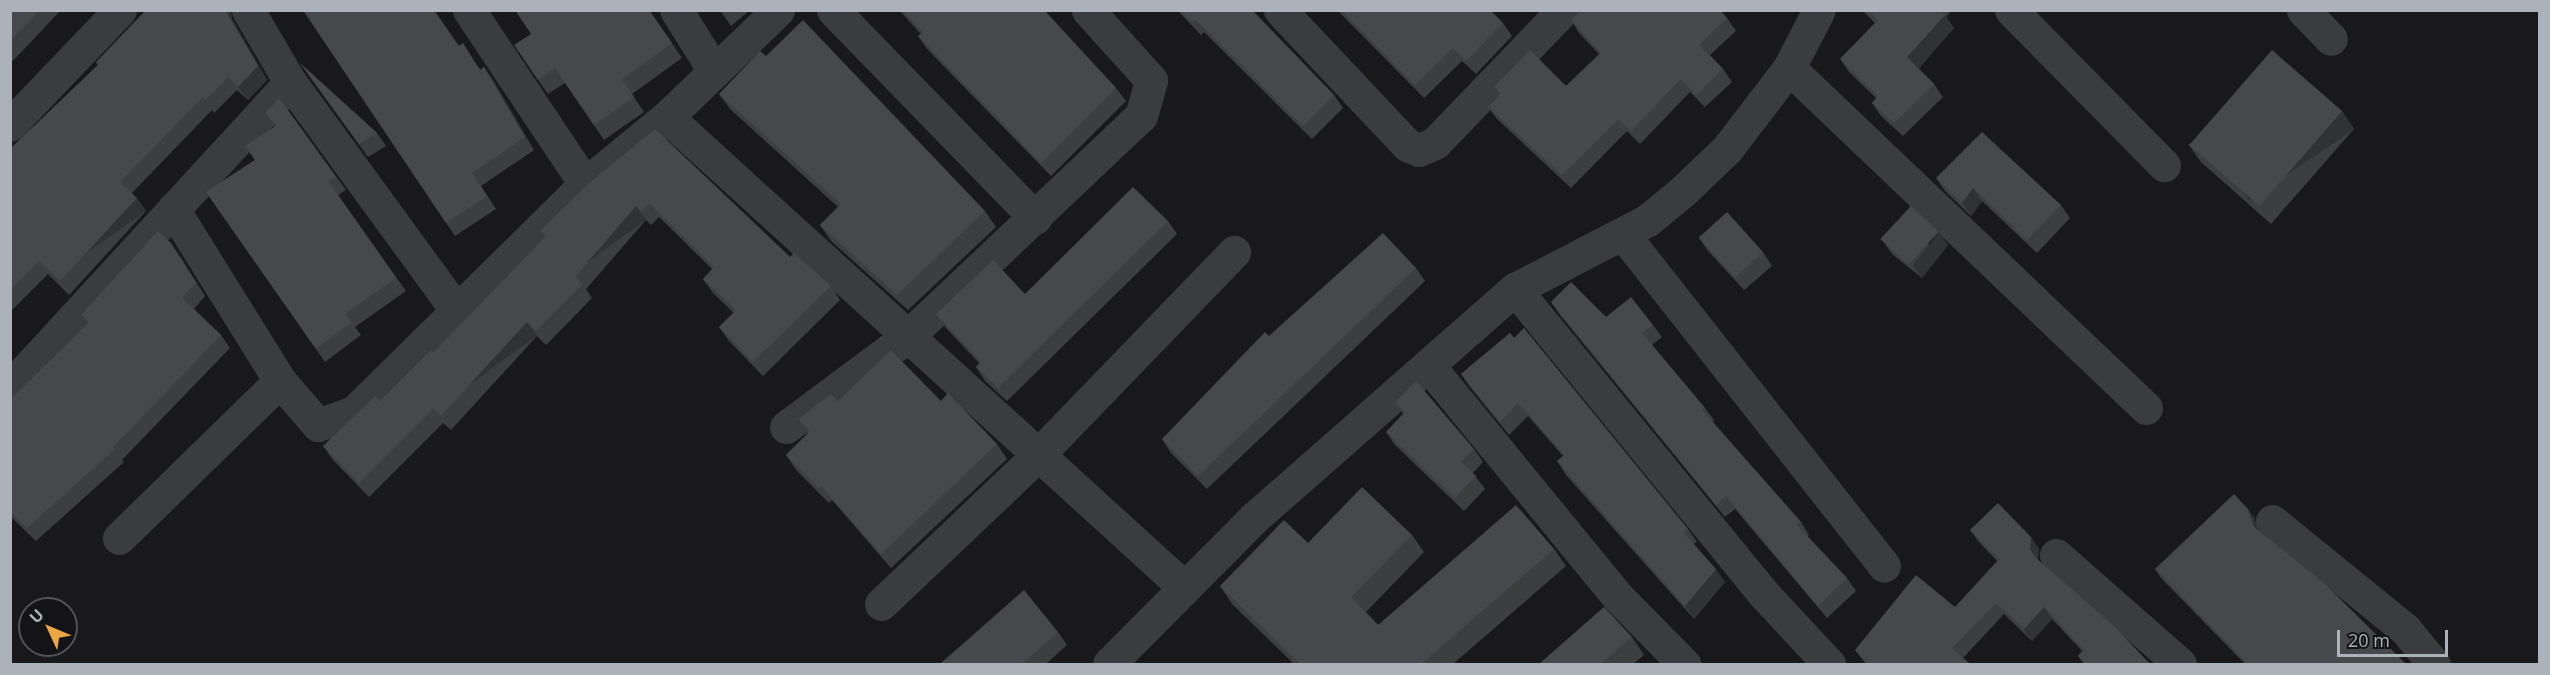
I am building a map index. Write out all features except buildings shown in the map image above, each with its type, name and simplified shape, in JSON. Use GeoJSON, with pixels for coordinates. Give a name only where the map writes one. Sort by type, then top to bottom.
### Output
{"type":"FeatureCollection","features":[{"type":"Feature","properties":{"kind":"street"},"geometry":{"type":"LineString","coordinates":[[10,125],[120,10]]}},
{"type":"Feature","properties":{"kind":"street"},"geometry":{"type":"LineString","coordinates":[[248,10],[290,82],[455,308]]}},
{"type":"Feature","properties":{"kind":"street"},"geometry":{"type":"LineString","coordinates":[[469,10],[585,184]]}},
{"type":"Feature","properties":{"kind":"street"},"geometry":{"type":"LineString","coordinates":[[676,10],[713,69]]}},
{"type":"Feature","properties":{"kind":"street"},"geometry":{"type":"LineString","coordinates":[[173,209],[280,381],[318,425],[354,412],[455,308],[524,246],[585,184],[667,117],[713,69],[778,10]]}},
{"type":"Feature","properties":{"kind":"street"},"geometry":{"type":"LineString","coordinates":[[833,10],[1035,218]]}},
{"type":"Feature","properties":{"kind":"street"},"geometry":{"type":"LineString","coordinates":[[786,427],[908,336],[1141,116],[1151,80],[1088,10]]}},
{"type":"Feature","properties":{"kind":"street"},"geometry":{"type":"LineString","coordinates":[[1280,10],[1407,145],[1419,150],[1435,143],[1545,17]]}},
{"type":"Feature","properties":{"kind":"street"},"geometry":{"type":"LineString","coordinates":[[2011,10],[2164,165]]}},
{"type":"Feature","properties":{"kind":"street"},"geometry":{"type":"LineString","coordinates":[[2302,10],[2331,39]]}},
{"type":"Feature","properties":{"kind":"street"},"geometry":{"type":"LineString","coordinates":[[1109,664],[1254,518],[1515,289],[1648,220],[1726,149],[1789,68],[1816,12]]}},
{"type":"Feature","properties":{"kind":"street"},"geometry":{"type":"LineString","coordinates":[[1789,68],[2146,408]]}},
{"type":"Feature","properties":{"kind":"street"},"geometry":{"type":"LineString","coordinates":[[10,387],[290,82]]}},
{"type":"Feature","properties":{"kind":"street"},"geometry":{"type":"LineString","coordinates":[[667,117],[1185,588]]}},
{"type":"Feature","properties":{"kind":"street"},"geometry":{"type":"LineString","coordinates":[[1623,234],[1884,566]]}},
{"type":"Feature","properties":{"kind":"street"},"geometry":{"type":"LineString","coordinates":[[881,604],[1039,454],[1234,252]]}},
{"type":"Feature","properties":{"kind":"street"},"geometry":{"type":"LineString","coordinates":[[1515,289],[1761,591],[1829,664]]}},
{"type":"Feature","properties":{"kind":"street"},"geometry":{"type":"LineString","coordinates":[[1428,365],[1619,598],[1684,664]]}},
{"type":"Feature","properties":{"kind":"street"},"geometry":{"type":"LineString","coordinates":[[119,538],[280,381]]}},
{"type":"Feature","properties":{"kind":"street"},"geometry":{"type":"LineString","coordinates":[[2272,521],[2405,629],[2434,664]]}},
{"type":"Feature","properties":{"kind":"street"},"geometry":{"type":"LineString","coordinates":[[2056,555],[2180,664]]}},
{"type":"Feature","properties":{"kind":"street"},"geometry":{"type":"LineString","coordinates":[[1593,620],[1619,598]]}}]}
